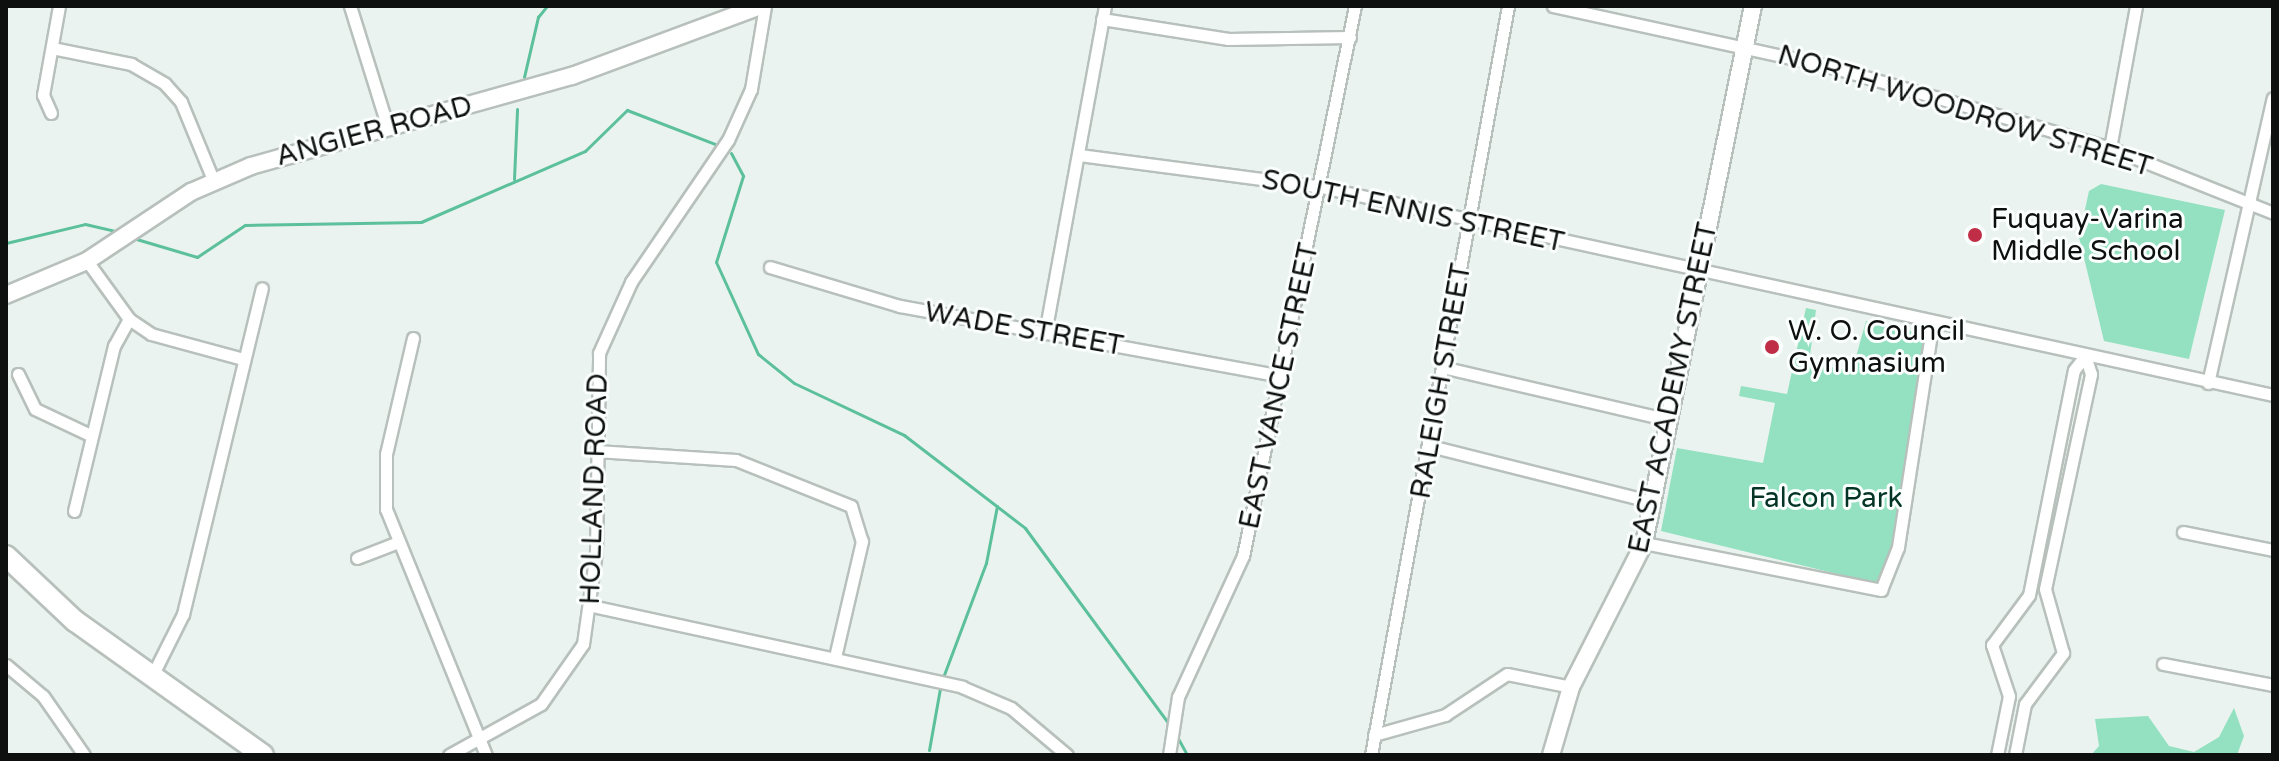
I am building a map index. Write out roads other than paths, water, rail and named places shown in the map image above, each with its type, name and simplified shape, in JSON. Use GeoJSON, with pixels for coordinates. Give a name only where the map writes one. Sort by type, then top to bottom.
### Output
{"type":"FeatureCollection","features":[{"type":"Feature","properties":{"kind":"highway"},"geometry":{"type":"LineString","coordinates":[[6,556],[75,621],[263,755]]}},
{"type":"Feature","properties":{"kind":"street"},"geometry":{"type":"LineString","coordinates":[[51,113],[43,95],[59,6]]}},
{"type":"Feature","properties":{"kind":"street"},"geometry":{"type":"LineString","coordinates":[[350,6],[387,125]]}},
{"type":"Feature","properties":{"kind":"street","name":"ANGIER ROAD"},"geometry":{"type":"LineString","coordinates":[[6,295],[87,261],[122,235],[214,182],[387,125],[572,76],[763,6]]}},
{"type":"Feature","properties":{"kind":"street","name":"HOLLAND ROAD"},"geometry":{"type":"LineString","coordinates":[[449,755],[541,704],[563,678],[583,644],[592,606],[599,353],[613,315],[728,140],[751,89],[763,6]]}},
{"type":"Feature","properties":{"kind":"street"},"geometry":{"type":"LineString","coordinates":[[1045,333],[1105,6]]}},
{"type":"Feature","properties":{"kind":"street","name":"EAST VANCE STREET"},"geometry":{"type":"LineString","coordinates":[[1169,755],[1178,697],[1243,556],[1321,187],[1355,6]]}},
{"type":"Feature","properties":{"kind":"street","name":"RALEIGH STREET"},"geometry":{"type":"LineString","coordinates":[[1371,755],[1430,446],[1508,6]]}},
{"type":"Feature","properties":{"kind":"street","name":"NORTH WOODROW STREET"},"geometry":{"type":"LineString","coordinates":[[1553,6],[1745,47],[2110,148],[2273,213]]}},
{"type":"Feature","properties":{"kind":"street","name":"EAST ACADEMY STREET"},"geometry":{"type":"LineString","coordinates":[[1551,755],[1571,687],[1644,543],[1753,6]]}},
{"type":"Feature","properties":{"kind":"street"},"geometry":{"type":"LineString","coordinates":[[2110,148],[2136,6]]}},
{"type":"Feature","properties":{"kind":"street"},"geometry":{"type":"LineString","coordinates":[[1102,19],[1228,39],[1350,37]]}},
{"type":"Feature","properties":{"kind":"street"},"geometry":{"type":"LineString","coordinates":[[52,48],[131,64],[165,84],[181,102],[214,182]]}},
{"type":"Feature","properties":{"kind":"street"},"geometry":{"type":"LineString","coordinates":[[2208,383],[2273,98]]}},
{"type":"Feature","properties":{"kind":"street","name":"SOUTH ENNIS STREET"},"geometry":{"type":"LineString","coordinates":[[1079,155],[1321,187],[1469,222],[2273,395]]}},
{"type":"Feature","properties":{"kind":"street"},"geometry":{"type":"LineString","coordinates":[[87,261],[129,319],[151,334],[243,359]]}},
{"type":"Feature","properties":{"kind":"street","name":"WADE STREET"},"geometry":{"type":"LineString","coordinates":[[770,267],[900,306],[1282,376]]}},
{"type":"Feature","properties":{"kind":"street"},"geometry":{"type":"LineString","coordinates":[[152,676],[183,614],[262,288]]}},
{"type":"Feature","properties":{"kind":"street"},"geometry":{"type":"LineString","coordinates":[[74,511],[90,435],[129,319]]}},
{"type":"Feature","properties":{"kind":"street"},"geometry":{"type":"LineString","coordinates":[[1644,543],[1881,590],[1898,547],[1933,322]]}},
{"type":"Feature","properties":{"kind":"street"},"geometry":{"type":"LineString","coordinates":[[413,338],[383,483],[398,542],[486,755]]}},
{"type":"Feature","properties":{"kind":"street"},"geometry":{"type":"LineString","coordinates":[[1997,755],[2009,701],[1992,645],[2029,593],[2074,370],[2085,356]]}},
{"type":"Feature","properties":{"kind":"street"},"geometry":{"type":"LineString","coordinates":[[2015,755],[2025,704],[2063,653],[2046,596],[2091,374],[2085,356]]}},
{"type":"Feature","properties":{"kind":"street"},"geometry":{"type":"LineString","coordinates":[[1442,367],[1670,420]]}},
{"type":"Feature","properties":{"kind":"street"},"geometry":{"type":"LineString","coordinates":[[18,374],[35,409],[90,435]]}},
{"type":"Feature","properties":{"kind":"street"},"geometry":{"type":"LineString","coordinates":[[1430,446],[1653,502]]}},
{"type":"Feature","properties":{"kind":"street"},"geometry":{"type":"LineString","coordinates":[[596,451],[736,460],[851,506],[862,541],[835,657]]}},
{"type":"Feature","properties":{"kind":"street"},"geometry":{"type":"LineString","coordinates":[[2183,532],[2273,550]]}},
{"type":"Feature","properties":{"kind":"street"},"geometry":{"type":"LineString","coordinates":[[357,558],[398,542]]}},
{"type":"Feature","properties":{"kind":"street"},"geometry":{"type":"LineString","coordinates":[[2029,593],[2046,596]]}},
{"type":"Feature","properties":{"kind":"street"},"geometry":{"type":"LineString","coordinates":[[592,606],[962,687],[1011,708],[1067,755]]}},
{"type":"Feature","properties":{"kind":"street"},"geometry":{"type":"LineString","coordinates":[[2163,664],[2273,685]]}},
{"type":"Feature","properties":{"kind":"street"},"geometry":{"type":"LineString","coordinates":[[6,665],[43,696],[84,755]]}},
{"type":"Feature","properties":{"kind":"street"},"geometry":{"type":"LineString","coordinates":[[1374,735],[1445,715],[1507,674],[1571,687]]}},
{"type":"Feature","properties":{"kind":"street"},"geometry":{"type":"LineString","coordinates":[[2009,701],[2025,704]]}},
{"type":"Feature","properties":{"kind":"waterway"},"geometry":{"type":"LineString","coordinates":[[524,77],[538,17],[547,6]]}},
{"type":"Feature","properties":{"kind":"waterway"},"geometry":{"type":"LineString","coordinates":[[514,179],[517,109]]}},
{"type":"Feature","properties":{"kind":"waterway"},"geometry":{"type":"LineString","coordinates":[[133,238],[197,257],[245,225],[421,222],[585,151],[627,110],[715,144]]}},
{"type":"Feature","properties":{"kind":"waterway"},"geometry":{"type":"LineString","coordinates":[[731,153],[743,176],[716,262],[758,354],[794,383],[904,435],[1025,528],[1169,724]]}},
{"type":"Feature","properties":{"kind":"waterway"},"geometry":{"type":"LineString","coordinates":[[6,243],[85,224],[119,232]]}},
{"type":"Feature","properties":{"kind":"waterway"},"geometry":{"type":"LineString","coordinates":[[942,680],[986,563],[997,506]]}},
{"type":"Feature","properties":{"kind":"waterway"},"geometry":{"type":"LineString","coordinates":[[929,750],[940,688]]}},
{"type":"Feature","properties":{"kind":"waterway"},"geometry":{"type":"LineString","coordinates":[[1175,733],[1187,755]]}},
{"type":"Feature","properties":{"kind":"place","name":"Fuquay-Varina Middle School"},"geometry":{"type":"Point","coordinates":[1975,235]}},
{"type":"Feature","properties":{"kind":"place","name":"W. O. Council Gymnasium"},"geometry":{"type":"Point","coordinates":[1772,347]}},
{"type":"Feature","properties":{"kind":"park label","name":"Falcon Park"},"geometry":{"type":"Point","coordinates":[1826,498]}}]}
